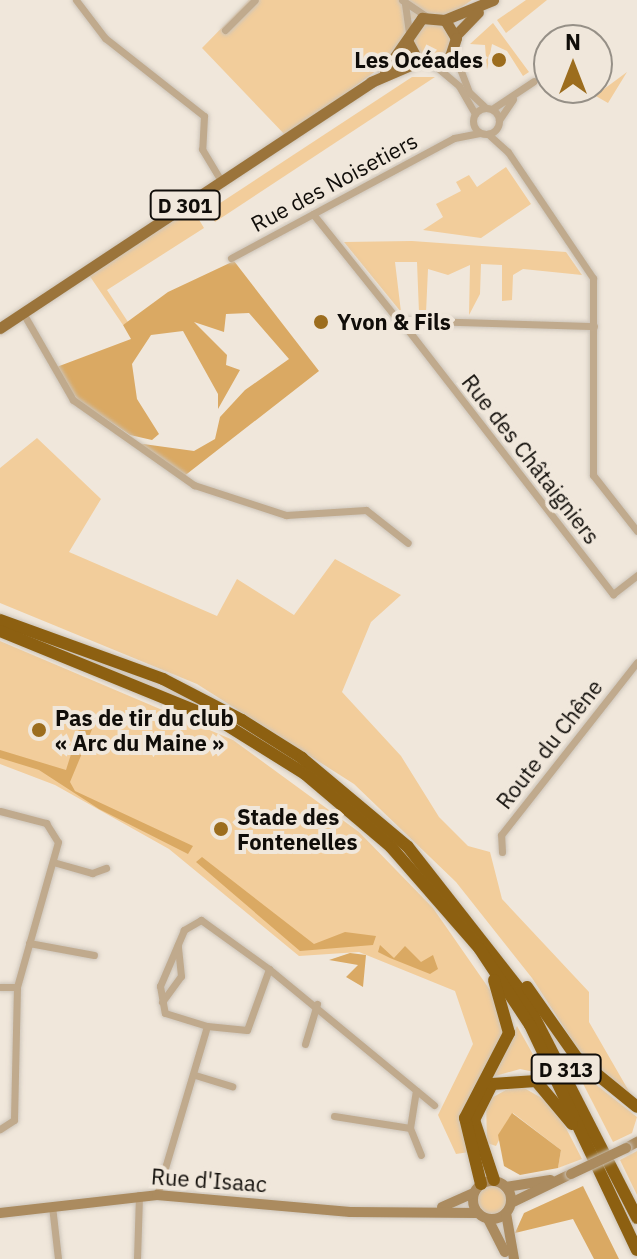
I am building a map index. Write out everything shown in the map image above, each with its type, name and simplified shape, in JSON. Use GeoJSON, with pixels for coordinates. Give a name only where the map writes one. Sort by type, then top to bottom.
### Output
{"type":"FeatureCollection","features":[{"type":"Feature","properties":{"kind":"highway","name":"D 313"},"geometry":{"type":"LineString","coordinates":[[2,623],[163,679],[273,737],[408,847],[577,1058],[637,1107]]}},
{"type":"Feature","properties":{"kind":"highway","name":"D 313"},"geometry":{"type":"LineString","coordinates":[[485,946],[543,1046],[637,1250]]}},
{"type":"Feature","properties":{"kind":"highway","name":"D 313"},"geometry":{"type":"LineString","coordinates":[[477,1188],[465,1118],[509,1024],[485,946]]}},
{"type":"Feature","properties":{"kind":"highway","name":"D 313"},"geometry":{"type":"LineString","coordinates":[[485,946],[564,1064],[637,1218]]}},
{"type":"Feature","properties":{"kind":"highway","name":"D 313"},"geometry":{"type":"LineString","coordinates":[[500,1184],[474,1111],[486,1089],[506,1078],[542,1085],[593,1156]]}},
{"type":"Feature","properties":{"kind":"main road"},"geometry":{"type":"LineString","coordinates":[[492,1],[455,36],[453,51],[433,64],[420,61],[409,37],[430,17],[444,20],[492,1]]}},
{"type":"Feature","properties":{"kind":"main road"},"geometry":{"type":"LineString","coordinates":[[444,20],[455,36]]}},
{"type":"Feature","properties":{"kind":"main road","name":"D 301"},"geometry":{"type":"LineString","coordinates":[[371,82],[409,37]]}},
{"type":"Feature","properties":{"kind":"main road","name":"D 301"},"geometry":{"type":"LineString","coordinates":[[0,328],[371,82],[420,61]]}},
{"type":"Feature","properties":{"kind":"street"},"geometry":{"type":"LineString","coordinates":[[76,0],[105,38],[204,116],[202,149],[221,181]]}},
{"type":"Feature","properties":{"kind":"street"},"geometry":{"type":"LineString","coordinates":[[225,30],[255,0]]}},
{"type":"Feature","properties":{"kind":"street"},"geometry":{"type":"LineString","coordinates":[[403,2],[430,17]]}},
{"type":"Feature","properties":{"kind":"street"},"geometry":{"type":"LineString","coordinates":[[403,2],[409,37]]}},
{"type":"Feature","properties":{"kind":"street"},"geometry":{"type":"LineString","coordinates":[[453,51],[469,92],[489,108],[499,123],[508,152]]}},
{"type":"Feature","properties":{"kind":"street"},"geometry":{"type":"LineString","coordinates":[[433,64],[459,86],[484,134],[508,152]]}},
{"type":"Feature","properties":{"kind":"street"},"geometry":{"type":"LineString","coordinates":[[484,134],[499,123],[516,95],[533,82]]}},
{"type":"Feature","properties":{"kind":"street","name":"Rue des Noisetiers"},"geometry":{"type":"LineString","coordinates":[[231,258],[454,138],[474,117],[516,95]]}},
{"type":"Feature","properties":{"kind":"street","name":"Rue des Noisetiers"},"geometry":{"type":"LineString","coordinates":[[454,138],[484,134]]}},
{"type":"Feature","properties":{"kind":"street","name":"Rue des Châtaigniers"},"geometry":{"type":"LineString","coordinates":[[508,152],[593,278],[593,475],[637,531]]}},
{"type":"Feature","properties":{"kind":"street"},"geometry":{"type":"LineString","coordinates":[[313,214],[399,320],[594,326]]}},
{"type":"Feature","properties":{"kind":"street"},"geometry":{"type":"LineString","coordinates":[[23,313],[73,400],[194,485],[286,515],[366,510],[408,543]]}},
{"type":"Feature","properties":{"kind":"street","name":"Rue des Châtaigniers"},"geometry":{"type":"LineString","coordinates":[[399,320],[613,594],[637,575]]}},
{"type":"Feature","properties":{"kind":"street","name":"Route du Chêne"},"geometry":{"type":"LineString","coordinates":[[502,852],[501,835],[637,662]]}},
{"type":"Feature","properties":{"kind":"street"},"geometry":{"type":"LineString","coordinates":[[0,811],[56,832],[53,862],[17,987],[14,1120],[0,1129]]}},
{"type":"Feature","properties":{"kind":"street"},"geometry":{"type":"LineString","coordinates":[[53,862],[92,873],[106,868]]}},
{"type":"Feature","properties":{"kind":"street"},"geometry":{"type":"LineString","coordinates":[[269,969],[247,1030],[207,1026],[170,1016],[162,1002],[162,973],[187,926],[208,921],[317,1004],[434,1105]]}},
{"type":"Feature","properties":{"kind":"street"},"geometry":{"type":"LineString","coordinates":[[29,943],[94,955]]}},
{"type":"Feature","properties":{"kind":"street"},"geometry":{"type":"LineString","coordinates":[[162,1002],[181,976],[178,945]]}},
{"type":"Feature","properties":{"kind":"street"},"geometry":{"type":"LineString","coordinates":[[0,987],[17,987]]}},
{"type":"Feature","properties":{"kind":"street"},"geometry":{"type":"LineString","coordinates":[[305,1044],[317,1004]]}},
{"type":"Feature","properties":{"kind":"street"},"geometry":{"type":"LineString","coordinates":[[157,1195],[207,1026]]}},
{"type":"Feature","properties":{"kind":"street"},"geometry":{"type":"LineString","coordinates":[[195,1075],[232,1086]]}},
{"type":"Feature","properties":{"kind":"street"},"geometry":{"type":"LineString","coordinates":[[416,1090],[410,1128],[421,1155]]}},
{"type":"Feature","properties":{"kind":"street"},"geometry":{"type":"LineString","coordinates":[[334,1116],[410,1128]]}},
{"type":"Feature","properties":{"kind":"street"},"geometry":{"type":"LineString","coordinates":[[483,1216],[509,1208],[637,1142]]}},
{"type":"Feature","properties":{"kind":"street","name":"Rue d'Isaac"},"geometry":{"type":"LineString","coordinates":[[416,1211],[477,1188],[571,1174]]}},
{"type":"Feature","properties":{"kind":"street"},"geometry":{"type":"LineString","coordinates":[[500,1184],[509,1208],[512,1259]]}},
{"type":"Feature","properties":{"kind":"street"},"geometry":{"type":"LineString","coordinates":[[477,1188],[483,1216],[512,1259]]}},
{"type":"Feature","properties":{"kind":"street"},"geometry":{"type":"LineString","coordinates":[[137,1259],[139,1195]]}},
{"type":"Feature","properties":{"kind":"street","name":"Rue d'Isaac"},"geometry":{"type":"LineString","coordinates":[[0,1213],[157,1195],[483,1216]]}},
{"type":"Feature","properties":{"kind":"street"},"geometry":{"type":"LineString","coordinates":[[52,1206],[58,1259]]}},
{"type":"Feature","properties":{"kind":"shaded area"},"geometry":{"type":"Polygon","coordinates":[[[249,0],[472,0],[451,14],[411,19],[396,56],[287,137],[202,48],[249,0]]]}},
{"type":"Feature","properties":{"kind":"shaded area"},"geometry":{"type":"Polygon","coordinates":[[[526,0],[547,0],[506,33],[497,20],[526,0]]]}},
{"type":"Feature","properties":{"kind":"shaded area"},"geometry":{"type":"Polygon","coordinates":[[[432,22],[445,28],[451,41],[445,54],[432,60],[419,54],[413,41],[419,28],[432,22]]]}},
{"type":"Feature","properties":{"kind":"shaded area"},"geometry":{"type":"Polygon","coordinates":[[[493,23],[529,72],[523,76],[507,51],[492,44],[487,70],[485,45],[470,44],[493,23]]]}},
{"type":"Feature","properties":{"kind":"shaded area"},"geometry":{"type":"Polygon","coordinates":[[[627,72],[613,95],[613,82],[627,72]]]}},
{"type":"Feature","properties":{"kind":"shaded area"},"geometry":{"type":"Polygon","coordinates":[[[412,77],[435,77],[215,222],[208,211],[412,77]]]}},
{"type":"Feature","properties":{"kind":"shaded area"},"geometry":{"type":"Polygon","coordinates":[[[506,167],[531,204],[481,238],[423,230],[443,217],[436,204],[461,191],[456,182],[469,175],[477,187],[506,167]]]}},
{"type":"Feature","properties":{"kind":"shaded area"},"geometry":{"type":"Polygon","coordinates":[[[192,208],[204,228],[107,290],[128,322],[123,325],[89,275],[192,208]]]}},
{"type":"Feature","properties":{"kind":"shaded area"},"geometry":{"type":"Polygon","coordinates":[[[412,241],[566,252],[582,275],[523,269],[513,275],[512,300],[502,301],[502,265],[481,264],[480,294],[469,315],[470,265],[448,275],[428,269],[426,313],[419,313],[417,262],[395,262],[401,312],[344,242],[412,241]]]}},
{"type":"Feature","properties":{"kind":"shaded area"},"geometry":{"type":"Polygon","coordinates":[[[234,261],[319,371],[183,477],[136,443],[194,451],[215,439],[220,417],[245,390],[289,359],[249,313],[226,314],[224,332],[194,322],[227,355],[226,365],[240,370],[218,409],[218,394],[183,331],[151,335],[132,364],[137,399],[159,434],[152,440],[130,435],[78,400],[54,368],[131,339],[123,325],[168,292],[234,261]]]}},
{"type":"Feature","properties":{"kind":"shaded area"},"geometry":{"type":"Polygon","coordinates":[[[37,438],[101,499],[69,552],[217,616],[237,579],[294,615],[335,559],[401,595],[371,622],[342,692],[401,756],[439,817],[468,846],[490,852],[502,899],[589,992],[589,1022],[634,1100],[585,1060],[532,978],[456,882],[354,784],[197,684],[0,603],[0,468],[37,438]]]}},
{"type":"Feature","properties":{"kind":"shaded area","name":"Stade des Fontenelles"},"geometry":{"type":"Polygon","coordinates":[[[0,641],[233,740],[359,832],[433,908],[490,990],[502,1023],[502,1041],[462,1112],[469,1152],[456,1154],[438,1115],[473,1044],[455,991],[359,952],[299,956],[169,849],[55,785],[0,764],[0,641]]]}},
{"type":"Feature","properties":{"kind":"shaded area"},"geometry":{"type":"Polygon","coordinates":[[[85,710],[98,715],[70,782],[75,791],[193,846],[188,854],[99,809],[39,770],[0,758],[0,750],[66,770],[85,710]]]}},
{"type":"Feature","properties":{"kind":"shaded area"},"geometry":{"type":"Polygon","coordinates":[[[202,857],[314,944],[345,932],[376,936],[373,945],[300,951],[196,862],[202,857]]]}},
{"type":"Feature","properties":{"kind":"shaded area"},"geometry":{"type":"Polygon","coordinates":[[[380,945],[394,958],[405,946],[421,962],[433,955],[438,969],[430,974],[390,958],[378,952],[380,945]]]}},
{"type":"Feature","properties":{"kind":"shaded area"},"geometry":{"type":"Polygon","coordinates":[[[350,953],[366,955],[363,987],[346,977],[358,965],[329,960],[350,953]]]}},
{"type":"Feature","properties":{"kind":"shaded area"},"geometry":{"type":"Polygon","coordinates":[[[517,1026],[544,1074],[520,1069],[492,1077],[517,1026]]]}},
{"type":"Feature","properties":{"kind":"shaded area"},"geometry":{"type":"Polygon","coordinates":[[[575,1068],[637,1117],[632,1133],[613,1142],[575,1068]]]}},
{"type":"Feature","properties":{"kind":"shaded area"},"geometry":{"type":"Polygon","coordinates":[[[517,1084],[554,1105],[582,1159],[558,1168],[561,1150],[513,1113],[496,1146],[487,1143],[486,1101],[517,1084]]]}},
{"type":"Feature","properties":{"kind":"shaded area"},"geometry":{"type":"Polygon","coordinates":[[[512,1113],[561,1150],[558,1168],[520,1175],[504,1166],[498,1135],[512,1113]]]}},
{"type":"Feature","properties":{"kind":"shaded area"},"geometry":{"type":"Polygon","coordinates":[[[637,1151],[637,1195],[620,1160],[637,1151]]]}},
{"type":"Feature","properties":{"kind":"shaded area"},"geometry":{"type":"Polygon","coordinates":[[[492,1186],[502,1190],[506,1200],[502,1210],[492,1214],[482,1210],[478,1200],[482,1190],[492,1186]]]}},
{"type":"Feature","properties":{"kind":"shaded area"},"geometry":{"type":"Polygon","coordinates":[[[583,1186],[619,1259],[594,1259],[573,1219],[515,1233],[524,1213],[583,1186]]]}},
{"type":"Feature","properties":{"kind":"place","name":"Les Océades"},"geometry":{"type":"Point","coordinates":[499,60]}},
{"type":"Feature","properties":{"kind":"place","name":"Yvon & Fils"},"geometry":{"type":"Point","coordinates":[321,322]}},
{"type":"Feature","properties":{"kind":"place","name":"Pas de tir du club « Arc du Maine »"},"geometry":{"type":"Point","coordinates":[39,730]}},
{"type":"Feature","properties":{"kind":"place","name":"Stade des Fontenelles"},"geometry":{"type":"Point","coordinates":[221,829]}}]}
